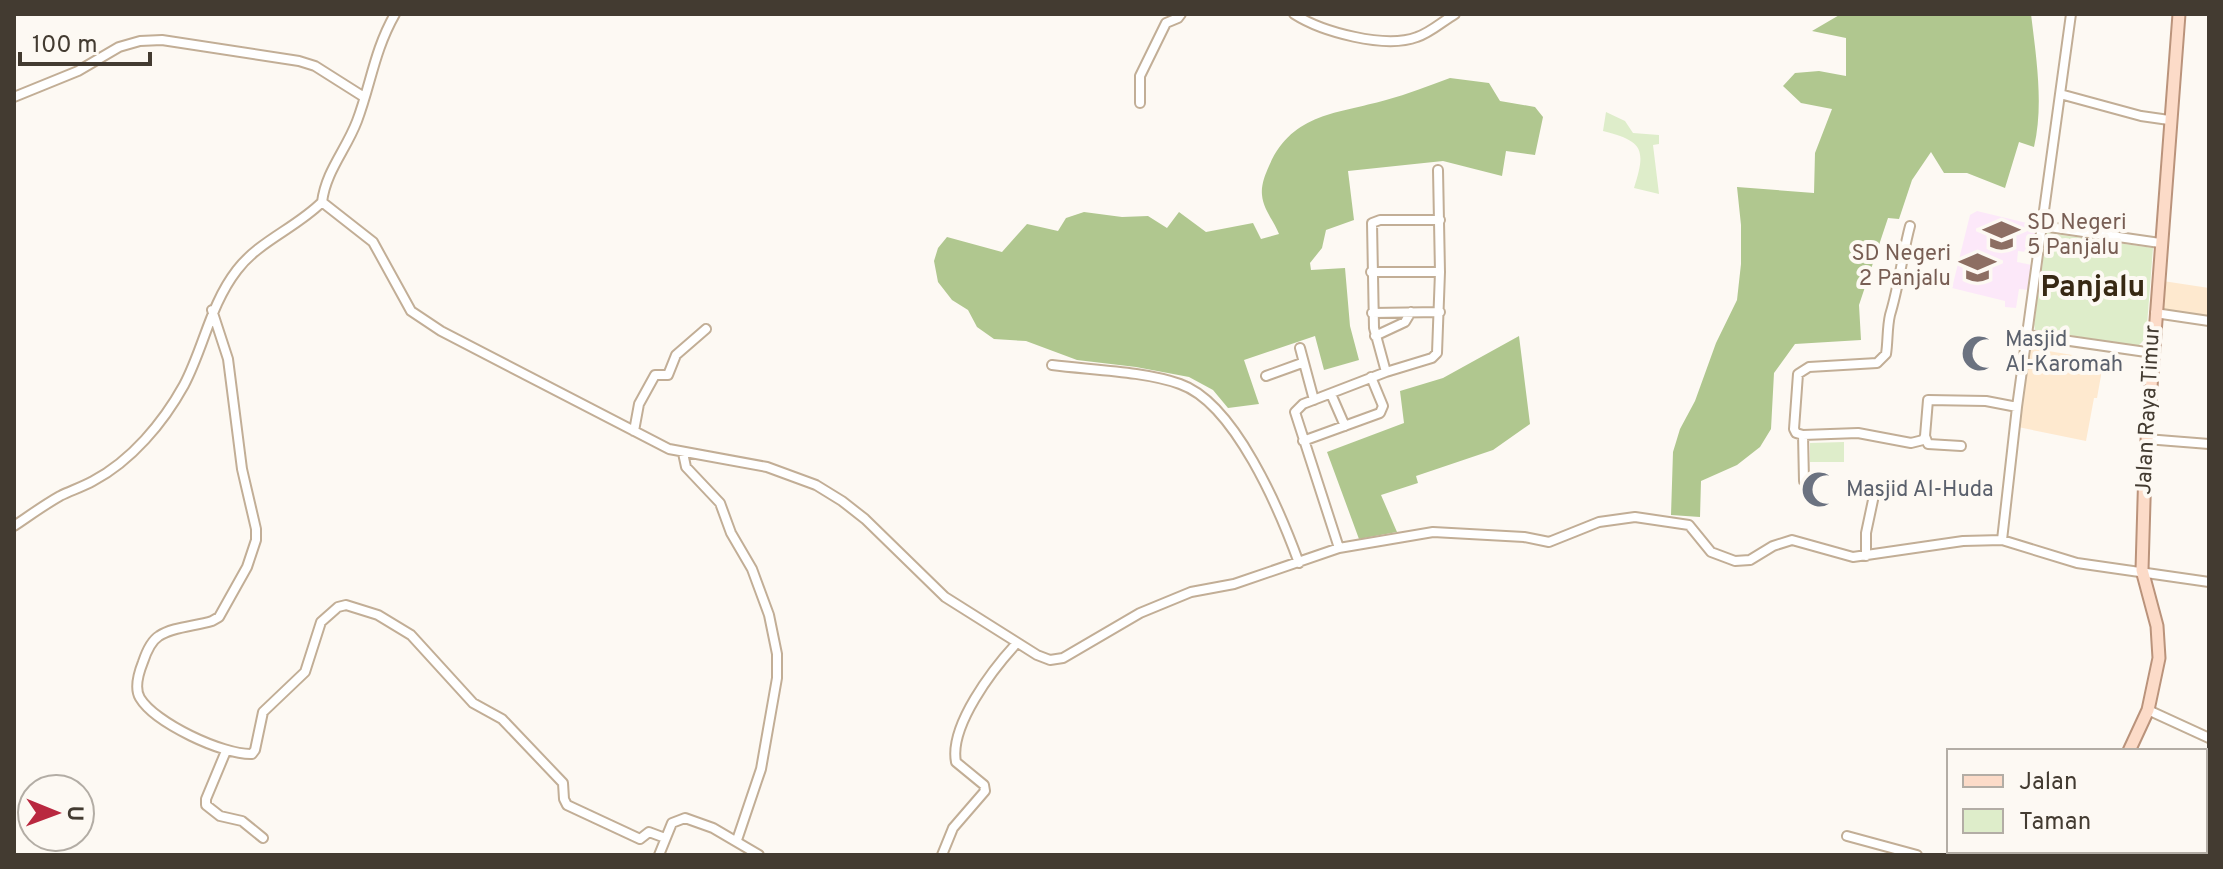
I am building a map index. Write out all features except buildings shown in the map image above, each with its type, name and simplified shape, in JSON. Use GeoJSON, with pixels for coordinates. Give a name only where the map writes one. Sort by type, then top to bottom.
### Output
{"type":"FeatureCollection","features":[{"type":"Feature","properties":{"kind":"main road","name":"Jalan Raya Timur"},"geometry":{"type":"LineString","coordinates":[[2130,749],[2148,710],[2157,676],[2160,643],[2142,570],[2146,439],[2179,14]]}},
{"type":"Feature","properties":{"kind":"street"},"geometry":{"type":"LineString","coordinates":[[14,526],[59,497],[94,481],[121,462],[161,422],[196,362],[212,310],[221,292],[243,263],[296,226],[322,202],[331,170],[353,131],[370,70],[395,14]]}},
{"type":"Feature","properties":{"kind":"street"},"geometry":{"type":"LineString","coordinates":[[1140,103],[1142,73],[1166,23],[1181,14]]}},
{"type":"Feature","properties":{"kind":"street"},"geometry":{"type":"LineString","coordinates":[[1294,14],[1305,21],[1363,38],[1403,40],[1419,37],[1455,14]]}},
{"type":"Feature","properties":{"kind":"street"},"geometry":{"type":"LineString","coordinates":[[2002,540],[2017,407],[2071,14]]}},
{"type":"Feature","properties":{"kind":"street"},"geometry":{"type":"LineString","coordinates":[[14,97],[78,71],[119,47],[140,41],[162,40],[299,61],[315,66],[364,97]]}},
{"type":"Feature","properties":{"kind":"street"},"geometry":{"type":"LineString","coordinates":[[2060,94],[2141,116],[2169,120]]}},
{"type":"Feature","properties":{"kind":"street"},"geometry":{"type":"LineString","coordinates":[[1339,548],[1295,412],[1299,406],[1371,377],[1435,356],[1440,312],[1438,170]]}},
{"type":"Feature","properties":{"kind":"street"},"geometry":{"type":"LineString","coordinates":[[322,202],[334,215],[373,242],[403,301],[424,321],[669,449],[767,467],[816,485],[865,519],[945,597],[1016,644],[1050,660],[1063,658],[1153,607],[1191,592],[1234,584],[1339,548],[1433,532],[1524,537],[1549,542],[1599,522],[1635,517],[1689,525],[1711,552],[1729,560],[1750,560],[1773,546],[1792,540],[1847,557],[1963,541],[2002,540],[2077,563],[2209,582]]}},
{"type":"Feature","properties":{"kind":"street"},"geometry":{"type":"LineString","coordinates":[[1386,372],[1372,313],[1372,226],[1374,221],[1440,220]]}},
{"type":"Feature","properties":{"kind":"street"},"geometry":{"type":"LineString","coordinates":[[1910,226],[1901,261],[1899,289],[1890,317],[1886,354],[1877,363],[1801,370],[1798,374],[1794,429],[1803,435],[1858,433],[1911,443],[1923,440],[1925,436]]}},
{"type":"Feature","properties":{"kind":"street"},"geometry":{"type":"LineString","coordinates":[[2042,226],[2160,243]]}},
{"type":"Feature","properties":{"kind":"street"},"geometry":{"type":"LineString","coordinates":[[1371,272],[1440,272]]}},
{"type":"Feature","properties":{"kind":"street"},"geometry":{"type":"LineString","coordinates":[[212,310],[228,359],[242,469],[255,517],[256,540],[247,567],[224,611],[212,621],[159,636],[144,659],[137,690],[146,705],[196,739],[226,751],[249,755],[254,752],[262,714],[305,672],[319,625],[338,607],[351,605],[378,615],[417,640],[473,703],[502,719],[563,783],[567,805],[640,839],[649,832],[665,838]]}},
{"type":"Feature","properties":{"kind":"street"},"geometry":{"type":"LineString","coordinates":[[1375,336],[1405,322],[1411,312]]}},
{"type":"Feature","properties":{"kind":"street"},"geometry":{"type":"LineString","coordinates":[[1372,313],[1440,312]]}},
{"type":"Feature","properties":{"kind":"street"},"geometry":{"type":"LineString","coordinates":[[2155,313],[2209,321]]}},
{"type":"Feature","properties":{"kind":"street"},"geometry":{"type":"LineString","coordinates":[[634,431],[639,404],[655,375],[668,375],[676,355],[706,329]]}},
{"type":"Feature","properties":{"kind":"street"},"geometry":{"type":"LineString","coordinates":[[2028,335],[2153,353]]}},
{"type":"Feature","properties":{"kind":"street"},"geometry":{"type":"LineString","coordinates":[[1300,348],[1314,400]]}},
{"type":"Feature","properties":{"kind":"street"},"geometry":{"type":"LineString","coordinates":[[1266,376],[1302,363]]}},
{"type":"Feature","properties":{"kind":"street"},"geometry":{"type":"LineString","coordinates":[[1052,365],[1170,381],[1209,399],[1233,430],[1277,506],[1299,563]]}},
{"type":"Feature","properties":{"kind":"street"},"geometry":{"type":"LineString","coordinates":[[1303,441],[1380,413],[1383,410],[1371,377]]}},
{"type":"Feature","properties":{"kind":"street"},"geometry":{"type":"LineString","coordinates":[[1331,394],[1345,426]]}},
{"type":"Feature","properties":{"kind":"street"},"geometry":{"type":"LineString","coordinates":[[1961,446],[1929,445],[1925,436],[1926,402],[1931,399],[1986,401],[2017,407]]}},
{"type":"Feature","properties":{"kind":"street"},"geometry":{"type":"LineString","coordinates":[[1803,435],[1804,481]]}},
{"type":"Feature","properties":{"kind":"street"},"geometry":{"type":"LineString","coordinates":[[2146,439],[2209,444]]}},
{"type":"Feature","properties":{"kind":"street"},"geometry":{"type":"LineString","coordinates":[[683,453],[686,467],[720,503],[731,533],[752,569],[769,615],[777,654],[777,678],[761,769],[737,840]]}},
{"type":"Feature","properties":{"kind":"street"},"geometry":{"type":"LineString","coordinates":[[1866,556],[1866,533],[1873,500]]}},
{"type":"Feature","properties":{"kind":"street"},"geometry":{"type":"LineString","coordinates":[[942,855],[953,828],[985,791],[984,785],[956,762],[954,749],[982,686],[1016,644]]}},
{"type":"Feature","properties":{"kind":"street"},"geometry":{"type":"LineString","coordinates":[[2148,710],[2209,738]]}},
{"type":"Feature","properties":{"kind":"street"},"geometry":{"type":"LineString","coordinates":[[226,751],[206,805],[220,816],[242,821],[263,838]]}},
{"type":"Feature","properties":{"kind":"street"},"geometry":{"type":"LineString","coordinates":[[659,855],[675,821],[685,818],[737,840],[759,855]]}},
{"type":"Feature","properties":{"kind":"street"},"geometry":{"type":"LineString","coordinates":[[1847,836],[1917,855]]}},
{"type":"Feature","properties":{"kind":"shaded area"},"geometry":{"type":"Polygon","coordinates":[[[1977,211],[2039,226],[2035,253],[2018,251],[2017,262],[2032,265],[2029,290],[2019,289],[2016,308],[2005,307],[2005,301],[1952,288],[1970,215],[1977,211]]]}},
{"type":"Feature","properties":{"kind":"shaded area"},"geometry":{"type":"Polygon","coordinates":[[[2163,281],[2209,288],[2209,318],[2160,310],[2163,281]]]}},
{"type":"Feature","properties":{"kind":"shaded area"},"geometry":{"type":"Polygon","coordinates":[[[2030,348],[2108,361],[2107,370],[2102,370],[2097,398],[2094,398],[2086,441],[2018,427],[2030,348]]]}},
{"type":"Feature","properties":{"kind":"green space"},"geometry":{"type":"Polygon","coordinates":[[[1841,14],[2031,14],[2039,98],[2034,147],[2019,142],[2005,188],[1967,173],[1944,173],[1931,152],[1912,180],[1899,219],[1888,218],[1859,305],[1861,340],[1795,344],[1774,373],[1771,429],[1760,447],[1737,465],[1701,481],[1700,517],[1671,515],[1673,452],[1680,429],[1695,401],[1716,343],[1737,300],[1741,225],[1737,187],[1814,193],[1815,153],[1832,109],[1801,103],[1783,86],[1795,73],[1819,71],[1846,76],[1846,38],[1812,31],[1841,14]]]}},
{"type":"Feature","properties":{"kind":"green space"},"geometry":{"type":"Polygon","coordinates":[[[1450,78],[1489,83],[1500,101],[1535,107],[1543,117],[1535,155],[1506,151],[1502,176],[1443,161],[1348,171],[1354,220],[1326,230],[1322,248],[1310,263],[1311,270],[1345,268],[1350,326],[1359,360],[1324,370],[1315,336],[1244,360],[1259,404],[1228,408],[1213,390],[1189,377],[1077,360],[1026,341],[994,339],[977,327],[968,310],[952,300],[938,282],[934,261],[938,248],[947,237],[1002,252],[1027,224],[1058,231],[1066,218],[1084,212],[1122,217],[1148,216],[1167,228],[1179,212],[1206,232],[1253,223],[1261,239],[1279,234],[1264,205],[1262,188],[1269,166],[1290,135],[1318,118],[1394,98],[1450,78]]]}},
{"type":"Feature","properties":{"kind":"green space"},"geometry":{"type":"Polygon","coordinates":[[[1606,112],[1625,121],[1633,133],[1659,135],[1659,144],[1653,145],[1659,194],[1634,188],[1640,164],[1638,148],[1626,138],[1603,131],[1606,112]]]}},
{"type":"Feature","properties":{"kind":"green space"},"geometry":{"type":"Polygon","coordinates":[[[2047,233],[2153,248],[2146,338],[2139,345],[2035,330],[2047,233]]]}},
{"type":"Feature","properties":{"kind":"green space"},"geometry":{"type":"Polygon","coordinates":[[[1519,336],[1530,424],[1493,450],[1416,476],[1418,483],[1381,495],[1397,532],[1359,539],[1327,452],[1404,423],[1400,391],[1443,378],[1519,336]]]}},
{"type":"Feature","properties":{"kind":"green space"},"geometry":{"type":"Polygon","coordinates":[[[1844,442],[1844,462],[1810,462],[1810,443],[1844,442]]]}},
{"type":"Feature","properties":{"kind":"place","name":"SD Negeri 5 Panjalu"},"geometry":{"type":"Point","coordinates":[2001,236]}},
{"type":"Feature","properties":{"kind":"place","name":"SD Negeri 2 Panjalu"},"geometry":{"type":"Point","coordinates":[1977,267]}},
{"type":"Feature","properties":{"kind":"place","name":"Masjid Al-Karomah"},"geometry":{"type":"Point","coordinates":[1979,353]}},
{"type":"Feature","properties":{"kind":"place","name":"Masjid Al-Huda"},"geometry":{"type":"Point","coordinates":[1820,490]}},
{"type":"Feature","properties":{"kind":"district","name":"Panjalu"},"geometry":{"type":"Point","coordinates":[2093,288]}}]}
